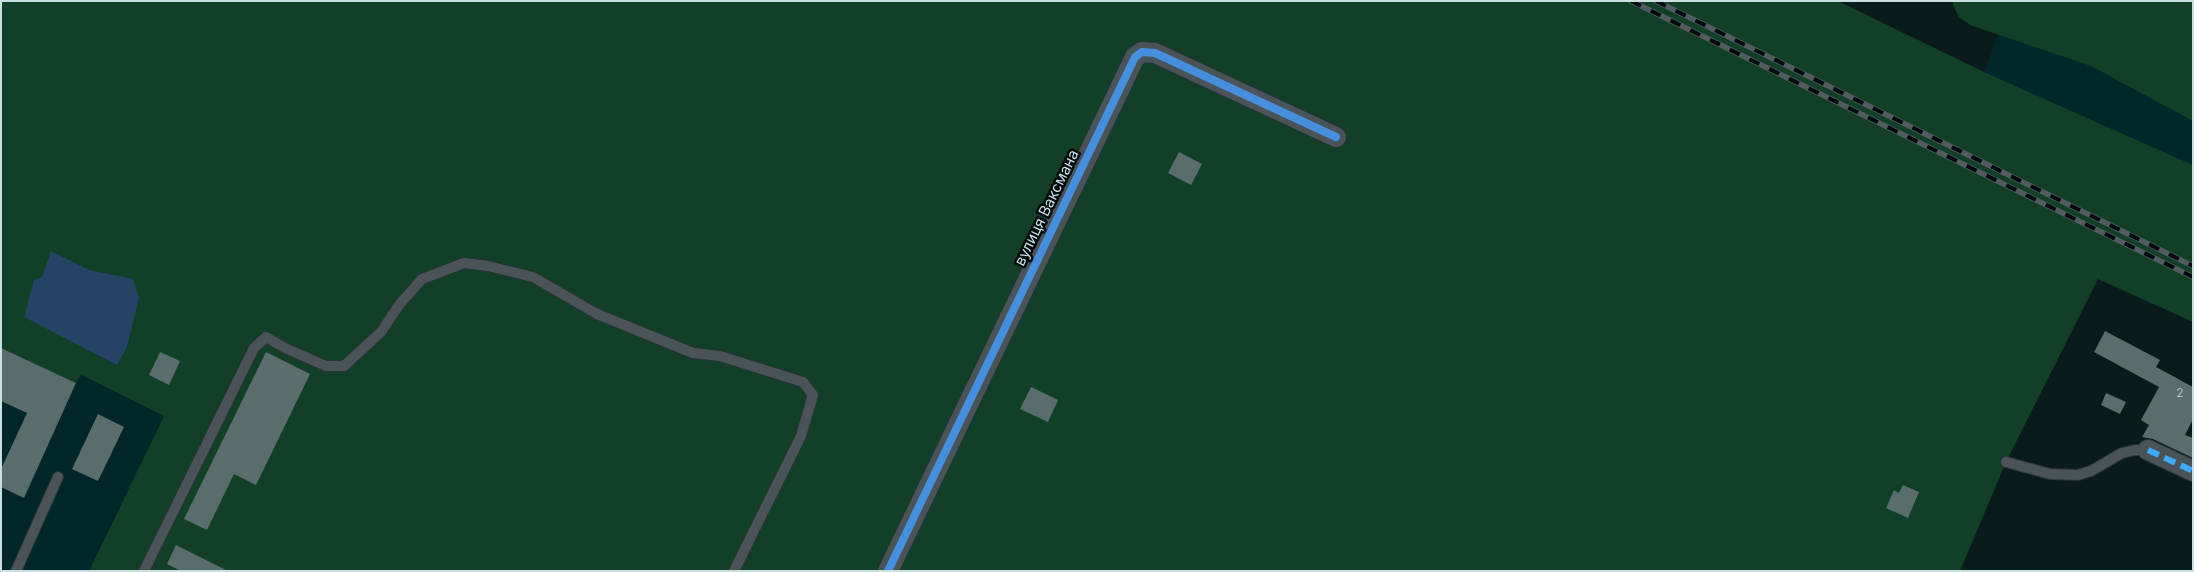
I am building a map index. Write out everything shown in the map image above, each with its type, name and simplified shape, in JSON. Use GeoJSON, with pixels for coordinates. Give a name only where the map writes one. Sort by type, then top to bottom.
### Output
{"type":"FeatureCollection","features":[{"type":"Feature","properties":{"kind":"street","name":"вулиця Ваксмана"},"geometry":{"type":"LineString","coordinates":[[888,571],[1135,57],[1142,52],[1155,52],[1336,138]]}},
{"type":"Feature","properties":{"kind":"street"},"geometry":{"type":"LineString","coordinates":[[2148,450],[2193,471]]}},
{"type":"Feature","properties":{"kind":"lane"},"geometry":{"type":"LineString","coordinates":[[144,571],[254,348],[266,337],[285,348],[326,366],[344,366],[381,332],[399,305],[422,279],[464,263],[533,276],[597,314],[693,353],[720,356],[803,382],[813,395],[801,436],[734,571]]}},
{"type":"Feature","properties":{"kind":"lane"},"geometry":{"type":"LineString","coordinates":[[2006,462],[2050,474],[2078,475],[2091,471],[2122,453],[2148,450]]}},
{"type":"Feature","properties":{"kind":"lane"},"geometry":{"type":"LineString","coordinates":[[16,571],[58,477]]}},
{"type":"Feature","properties":{"kind":"shaded area"},"geometry":{"type":"Polygon","coordinates":[[[2010,1],[2193,1],[2193,165],[1984,72],[2010,1]]]}},
{"type":"Feature","properties":{"kind":"shaded area"},"geometry":{"type":"Polygon","coordinates":[[[80,375],[164,416],[89,571],[1,571],[1,487],[24,497],[80,375]]]}},
{"type":"Feature","properties":{"kind":"shaded area"},"geometry":{"type":"Polygon","coordinates":[[[1,401],[27,413],[1,469],[1,401]]]}},
{"type":"Feature","properties":{"kind":"green space"},"geometry":{"type":"Polygon","coordinates":[[[1,1],[1838,1],[1984,72],[2193,165],[2193,322],[2098,279],[2006,462],[1960,571],[89,571],[164,416],[81,375],[76,383],[1,348],[1,1]]]}},
{"type":"Feature","properties":{"kind":"green space"},"geometry":{"type":"Polygon","coordinates":[[[1953,1],[2193,1],[2193,121],[2091,66],[1970,25],[1959,17],[1953,1]]]}},
{"type":"Feature","properties":{"kind":"water"},"geometry":{"type":"Polygon","coordinates":[[[51,251],[89,270],[133,279],[139,298],[127,347],[117,365],[24,317],[34,280],[42,277],[51,251]]]}},
{"type":"Feature","properties":{"kind":"building"},"geometry":{"type":"Polygon","coordinates":[[[1179,152],[1202,164],[1191,185],[1168,173],[1179,152]]]}},
{"type":"Feature","properties":{"kind":"building"},"geometry":{"type":"Polygon","coordinates":[[[2105,331],[2160,360],[2156,367],[2193,387],[2193,419],[2185,435],[2193,438],[2193,458],[2153,439],[2142,437],[2149,425],[2141,420],[2159,387],[2094,352],[2105,331]]]}},
{"type":"Feature","properties":{"kind":"building"},"geometry":{"type":"Polygon","coordinates":[[[1,348],[76,383],[24,498],[1,487],[1,469],[27,413],[1,401],[1,348]]]}},
{"type":"Feature","properties":{"kind":"building"},"geometry":{"type":"Polygon","coordinates":[[[160,352],[180,361],[169,385],[149,375],[160,352]]]}},
{"type":"Feature","properties":{"kind":"building"},"geometry":{"type":"Polygon","coordinates":[[[266,352],[310,374],[256,485],[234,474],[207,530],[184,519],[266,352]]]}},
{"type":"Feature","properties":{"kind":"building"},"geometry":{"type":"Polygon","coordinates":[[[1031,387],[1058,400],[1048,422],[1020,409],[1031,387]]]}},
{"type":"Feature","properties":{"kind":"building"},"geometry":{"type":"Polygon","coordinates":[[[2106,393],[2126,402],[2120,414],[2101,405],[2106,393]]]}},
{"type":"Feature","properties":{"kind":"building"},"geometry":{"type":"Polygon","coordinates":[[[98,414],[124,427],[98,481],[72,469],[98,414]]]}},
{"type":"Feature","properties":{"kind":"building"},"geometry":{"type":"Polygon","coordinates":[[[1903,485],[1919,492],[1908,518],[1886,508],[1894,490],[1899,493],[1903,485]]]}},
{"type":"Feature","properties":{"kind":"building"},"geometry":{"type":"Polygon","coordinates":[[[176,545],[228,571],[181,571],[167,564],[176,545]]]}},
{"type":"Feature","properties":{"kind":"railway"},"geometry":{"type":"LineString","coordinates":[[1631,1],[2193,277]]}},
{"type":"Feature","properties":{"kind":"railway"},"geometry":{"type":"LineString","coordinates":[[1656,1],[2193,266]]}},
{"type":"Feature","properties":{"kind":"marked path"},"geometry":{"type":"LineString","coordinates":[[2148,450],[2193,471]]}},
{"type":"Feature","properties":{"kind":"cycle path"},"geometry":{"type":"LineString","coordinates":[[888,571],[1135,57],[1142,52],[1155,53],[1336,137]]}}]}
